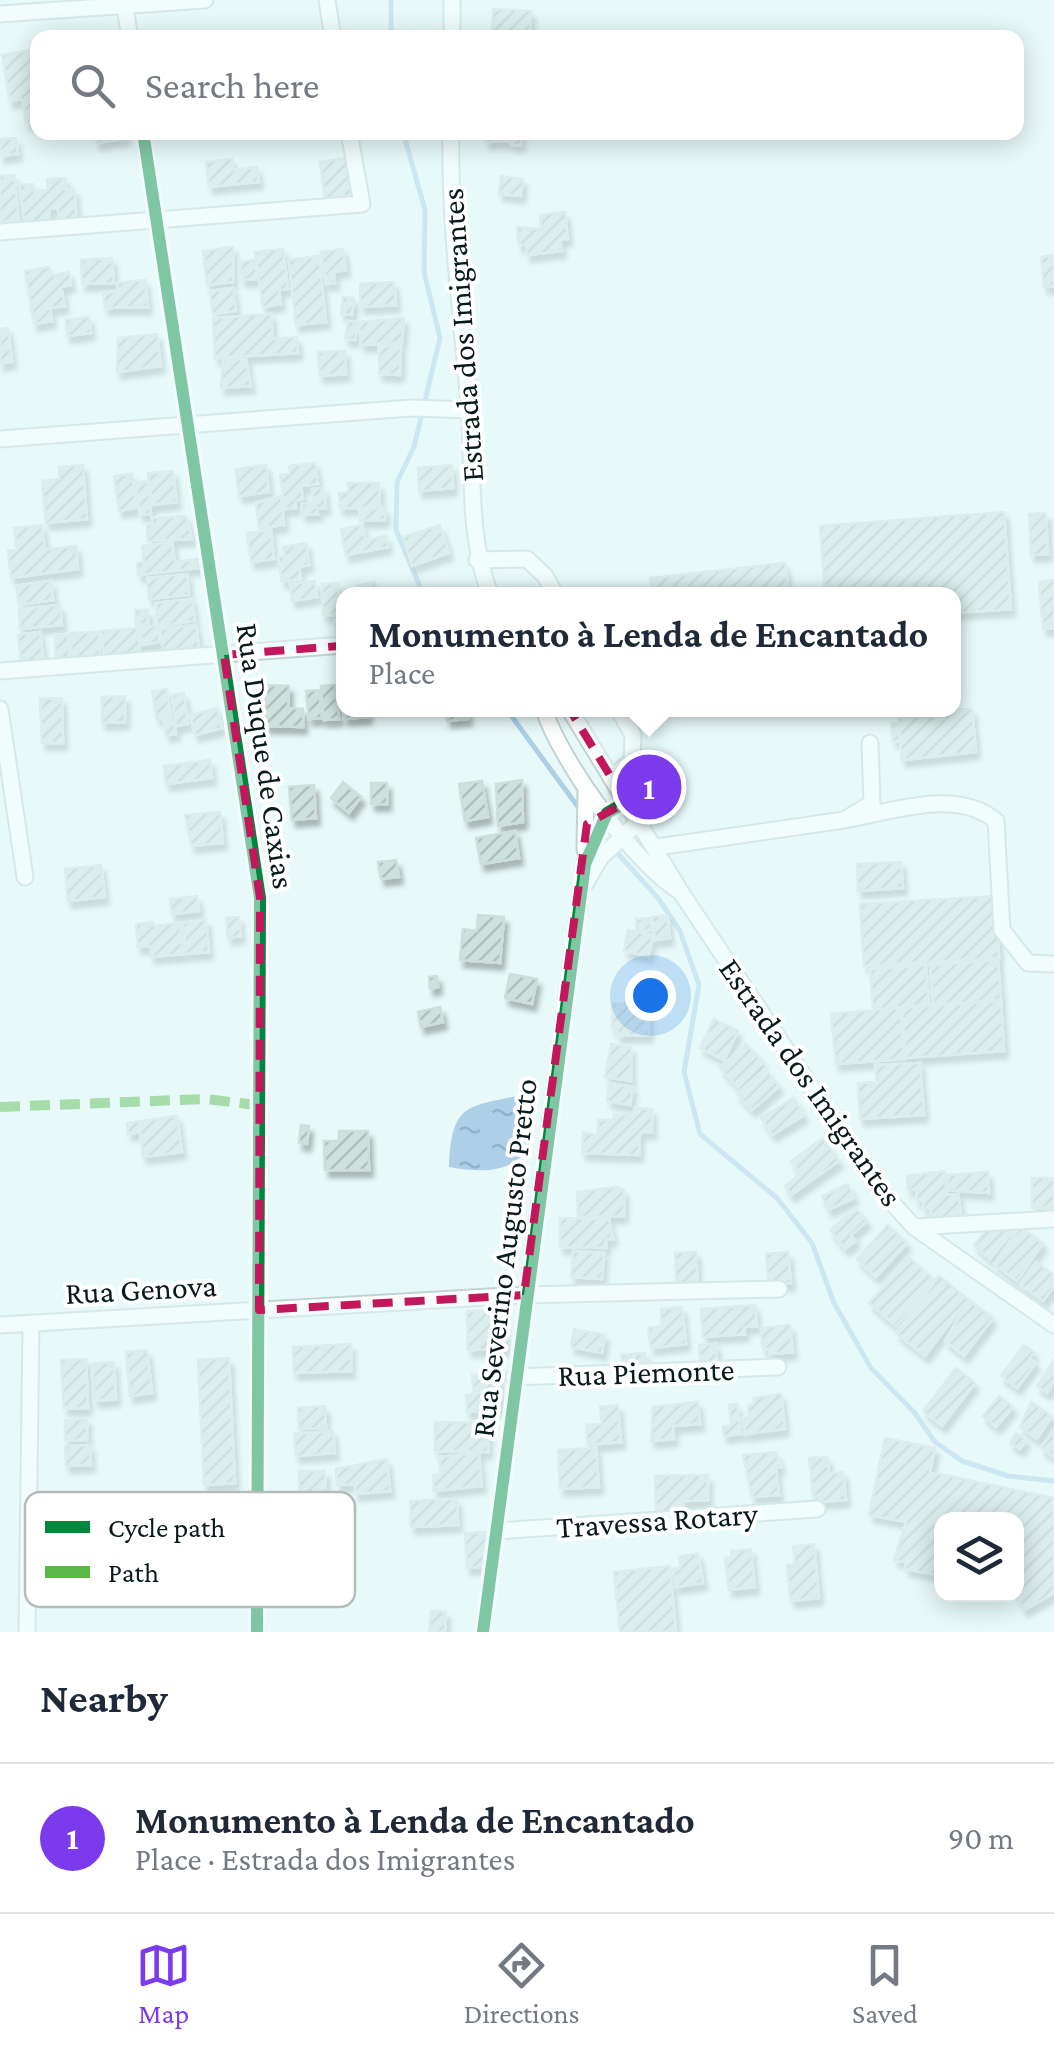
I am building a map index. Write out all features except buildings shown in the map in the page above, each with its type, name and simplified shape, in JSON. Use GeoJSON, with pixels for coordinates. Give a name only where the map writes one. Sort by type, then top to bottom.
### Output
{"type":"FeatureCollection","features":[{"type":"Feature","properties":{"kind":"street"},"geometry":{"type":"LineString","coordinates":[[0,14],[205,0]]}},
{"type":"Feature","properties":{"kind":"street"},"geometry":{"type":"LineString","coordinates":[[327,0],[332,30]]}},
{"type":"Feature","properties":{"kind":"street"},"geometry":{"type":"LineString","coordinates":[[435,0],[452,2],[452,30]]}},
{"type":"Feature","properties":{"kind":"street"},"geometry":{"type":"LineString","coordinates":[[125,4],[129,30]]}},
{"type":"Feature","properties":{"kind":"street","name":"Rua Duque de Caxias"},"geometry":{"type":"LineString","coordinates":[[145,140],[260,898],[258,1492]]}},
{"type":"Feature","properties":{"kind":"street"},"geometry":{"type":"LineString","coordinates":[[0,232],[362,204],[351,140]]}},
{"type":"Feature","properties":{"kind":"street","name":"Estrada dos Imigrantes"},"geometry":{"type":"LineString","coordinates":[[451,140],[450,195],[470,410],[476,560],[487,587]]}},
{"type":"Feature","properties":{"kind":"street"},"geometry":{"type":"LineString","coordinates":[[0,439],[411,408],[470,410]]}},
{"type":"Feature","properties":{"kind":"street"},"geometry":{"type":"LineString","coordinates":[[476,560],[527,559],[546,576],[552,587]]}},
{"type":"Feature","properties":{"kind":"street"},"geometry":{"type":"LineString","coordinates":[[0,672],[336,645]]}},
{"type":"Feature","properties":{"kind":"street"},"geometry":{"type":"LineString","coordinates":[[0,709],[25,876]]}},
{"type":"Feature","properties":{"kind":"street","name":"Estrada dos Imigrantes"},"geometry":{"type":"LineString","coordinates":[[548,717],[586,789],[606,816],[661,879],[682,894]]}},
{"type":"Feature","properties":{"kind":"street","name":"Estrada dos Imigrantes"},"geometry":{"type":"LineString","coordinates":[[574,717],[657,847],[682,894],[878,1188],[914,1227],[1054,1325]]}},
{"type":"Feature","properties":{"kind":"street"},"geometry":{"type":"LineString","coordinates":[[611,778],[632,761],[633,736],[622,717]]}},
{"type":"Feature","properties":{"kind":"street"},"geometry":{"type":"LineString","coordinates":[[844,820],[872,802],[870,744]]}},
{"type":"Feature","properties":{"kind":"street"},"geometry":{"type":"LineString","coordinates":[[586,789],[590,838]]}},
{"type":"Feature","properties":{"kind":"street"},"geometry":{"type":"LineString","coordinates":[[590,838],[606,816],[626,802]]}},
{"type":"Feature","properties":{"kind":"street"},"geometry":{"type":"LineString","coordinates":[[657,847],[938,804],[979,806],[996,821],[1002,930],[1028,963],[1054,964]]}},
{"type":"Feature","properties":{"kind":"street","name":"Rua Severino Augusto Pretto"},"geometry":{"type":"LineString","coordinates":[[581,892],[601,857],[640,822]]}},
{"type":"Feature","properties":{"kind":"street","name":"Rua Severino Augusto Pretto"},"geometry":{"type":"LineString","coordinates":[[483,1632],[524,1295],[590,838]]}},
{"type":"Feature","properties":{"kind":"street"},"geometry":{"type":"LineString","coordinates":[[914,1227],[1054,1219]]}},
{"type":"Feature","properties":{"kind":"street","name":"Rua Genova"},"geometry":{"type":"LineString","coordinates":[[0,1325],[524,1295],[779,1289]]}},
{"type":"Feature","properties":{"kind":"street"},"geometry":{"type":"LineString","coordinates":[[28,1492],[30,1323]]}},
{"type":"Feature","properties":{"kind":"street","name":"Rua Piemonte"},"geometry":{"type":"LineString","coordinates":[[514,1377],[778,1367]]}},
{"type":"Feature","properties":{"kind":"street","name":"Travessa Rotary"},"geometry":{"type":"LineString","coordinates":[[498,1531],[818,1509]]}},
{"type":"Feature","properties":{"kind":"street"},"geometry":{"type":"LineString","coordinates":[[27,1607],[27,1632]]}},
{"type":"Feature","properties":{"kind":"street","name":"Rua Duque de Caxias"},"geometry":{"type":"LineString","coordinates":[[257,1607],[257,1632]]}},
{"type":"Feature","properties":{"kind":"highlighted area"},"geometry":{"type":"Polygon","coordinates":[[[506,633],[539,693],[567,705],[626,802],[587,824],[524,1295],[259,1310],[260,898],[224,655],[506,633]]]}},
{"type":"Feature","properties":{"kind":"water"},"geometry":{"type":"Polygon","coordinates":[[[517,1096],[532,1098],[533,1120],[526,1151],[504,1167],[449,1167],[453,1131],[464,1112],[517,1096]]]}},
{"type":"Feature","properties":{"kind":"waterway"},"geometry":{"type":"LineString","coordinates":[[391,0],[391,30]]}},
{"type":"Feature","properties":{"kind":"waterway"},"geometry":{"type":"LineString","coordinates":[[405,140],[425,210],[424,272],[440,338],[414,447],[397,482],[396,530],[420,587]]}},
{"type":"Feature","properties":{"kind":"waterway"},"geometry":{"type":"LineString","coordinates":[[512,717],[581,811]]}},
{"type":"Feature","properties":{"kind":"waterway"},"geometry":{"type":"LineString","coordinates":[[601,835],[658,898],[680,931],[699,985],[684,1072],[700,1134],[777,1198],[812,1243],[834,1303],[871,1368],[914,1412],[935,1442],[962,1461],[1008,1476],[1054,1481]]}},
{"type":"Feature","properties":{"kind":"marked path"},"geometry":{"type":"LineString","coordinates":[[0,1107],[205,1099],[257,1105]]}},
{"type":"Feature","properties":{"kind":"cycle path"},"geometry":{"type":"LineString","coordinates":[[144,140],[260,898],[258,1492]]}},
{"type":"Feature","properties":{"kind":"cycle path"},"geometry":{"type":"LineString","coordinates":[[483,1632],[585,864],[607,813],[626,802]]}},
{"type":"Feature","properties":{"kind":"cycle path"},"geometry":{"type":"LineString","coordinates":[[257,1607],[257,1632]]}},
{"type":"Feature","properties":{"kind":"place","name":"Monumento à Lenda de Encantado"},"geometry":{"type":"Point","coordinates":[649,787]}}]}
